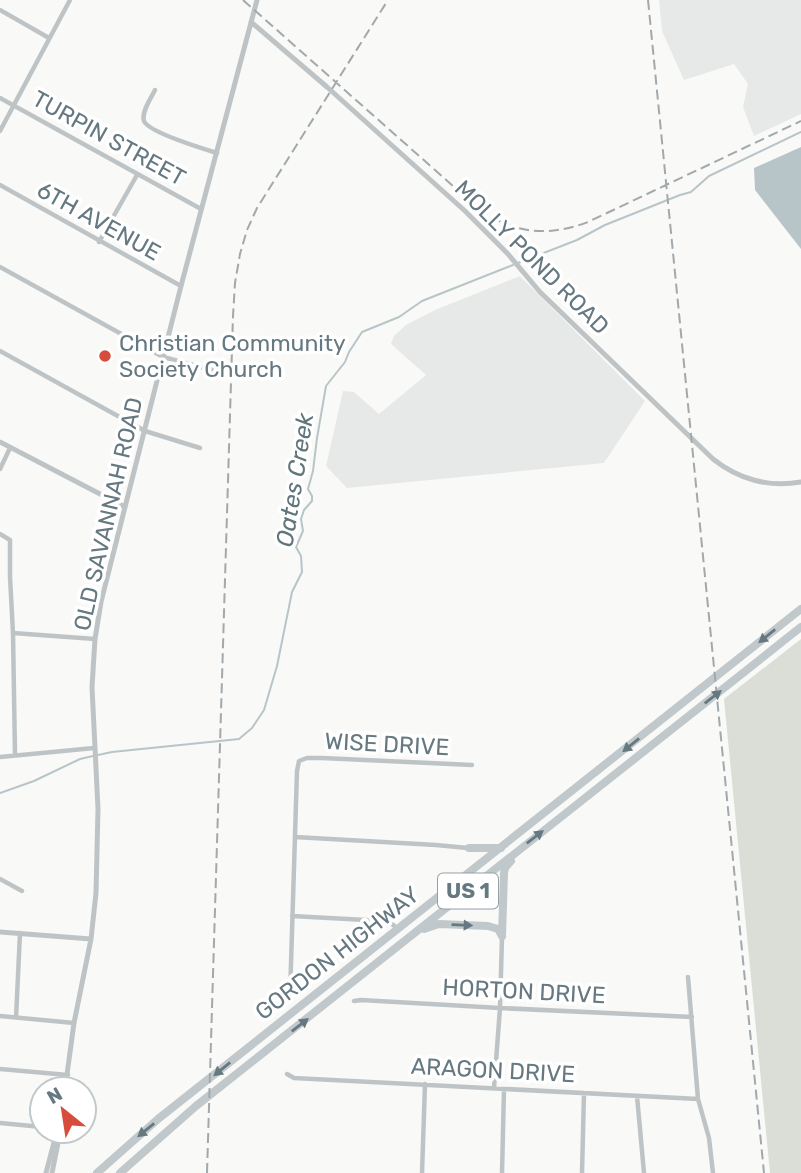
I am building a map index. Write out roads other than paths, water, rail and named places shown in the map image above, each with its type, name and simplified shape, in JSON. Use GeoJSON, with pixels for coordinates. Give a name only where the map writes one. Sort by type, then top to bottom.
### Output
{"type":"FeatureCollection","features":[{"type":"Feature","properties":{"kind":"highway","name":"GORDON HIGHWAY"},"geometry":{"type":"LineString","coordinates":[[97,1173],[197,1088],[801,609]]}},
{"type":"Feature","properties":{"kind":"highway","name":"GORDON HIGHWAY"},"geometry":{"type":"LineString","coordinates":[[120,1173],[197,1106],[801,627]]}},
{"type":"Feature","properties":{"kind":"highway"},"geometry":{"type":"LineString","coordinates":[[469,848],[501,848]]}},
{"type":"Feature","properties":{"kind":"highway"},"geometry":{"type":"LineString","coordinates":[[469,848],[477,855],[474,870]]}},
{"type":"Feature","properties":{"kind":"highway"},"geometry":{"type":"LineString","coordinates":[[502,936],[503,873],[517,852]]}},
{"type":"Feature","properties":{"kind":"highway"},"geometry":{"type":"LineString","coordinates":[[418,931],[439,924],[488,926],[498,929],[502,936]]}},
{"type":"Feature","properties":{"kind":"street"},"geometry":{"type":"LineString","coordinates":[[0,131],[70,0]]}},
{"type":"Feature","properties":{"kind":"street","name":"OLD SAVANNAH ROAD"},"geometry":{"type":"LineString","coordinates":[[68,1075],[74,1023],[91,939],[96,892],[98,809],[92,687],[101,602],[257,0]]}},
{"type":"Feature","properties":{"kind":"street"},"geometry":{"type":"LineString","coordinates":[[0,10],[49,38]]}},
{"type":"Feature","properties":{"kind":"street","name":"MOLLY POND ROAD"},"geometry":{"type":"LineString","coordinates":[[251,22],[465,211],[508,254],[540,292],[721,466],[758,481],[779,484],[801,482]]}},
{"type":"Feature","properties":{"kind":"street"},"geometry":{"type":"LineString","coordinates":[[155,90],[144,112],[143,120],[147,126],[180,141],[217,153]]}},
{"type":"Feature","properties":{"kind":"street","name":"TURPIN STREET"},"geometry":{"type":"LineString","coordinates":[[0,98],[201,209]]}},
{"type":"Feature","properties":{"kind":"street"},"geometry":{"type":"LineString","coordinates":[[99,242],[137,175]]}},
{"type":"Feature","properties":{"kind":"street","name":"6TH AVENUE"},"geometry":{"type":"LineString","coordinates":[[0,185],[181,286]]}},
{"type":"Feature","properties":{"kind":"street"},"geometry":{"type":"LineString","coordinates":[[0,267],[163,357],[216,371]]}},
{"type":"Feature","properties":{"kind":"street"},"geometry":{"type":"LineString","coordinates":[[0,351],[145,430],[200,448]]}},
{"type":"Feature","properties":{"kind":"street"},"geometry":{"type":"LineString","coordinates":[[0,442],[125,507]]}},
{"type":"Feature","properties":{"kind":"street"},"geometry":{"type":"LineString","coordinates":[[0,469],[10,447]]}},
{"type":"Feature","properties":{"kind":"street"},"geometry":{"type":"LineString","coordinates":[[0,534],[10,540],[15,755]]}},
{"type":"Feature","properties":{"kind":"street"},"geometry":{"type":"LineString","coordinates":[[13,633],[95,639]]}},
{"type":"Feature","properties":{"kind":"street"},"geometry":{"type":"LineString","coordinates":[[0,757],[94,754]]}},
{"type":"Feature","properties":{"kind":"street","name":"WISE DRIVE"},"geometry":{"type":"LineString","coordinates":[[295,837],[297,771],[301,760],[322,758],[472,765]]}},
{"type":"Feature","properties":{"kind":"street"},"geometry":{"type":"LineString","coordinates":[[290,996],[295,837],[469,848]]}},
{"type":"Feature","properties":{"kind":"street"},"geometry":{"type":"LineString","coordinates":[[0,879],[22,891]]}},
{"type":"Feature","properties":{"kind":"street"},"geometry":{"type":"LineString","coordinates":[[292,916],[384,921],[393,923],[398,929]]}},
{"type":"Feature","properties":{"kind":"street"},"geometry":{"type":"LineString","coordinates":[[0,932],[91,939]]}},
{"type":"Feature","properties":{"kind":"street"},"geometry":{"type":"LineString","coordinates":[[16,1018],[20,933]]}},
{"type":"Feature","properties":{"kind":"street"},"geometry":{"type":"LineString","coordinates":[[494,1088],[502,936]]}},
{"type":"Feature","properties":{"kind":"street"},"geometry":{"type":"LineString","coordinates":[[688,977],[698,1099],[709,1138],[713,1173]]}},
{"type":"Feature","properties":{"kind":"street","name":"HORTON DRIVE"},"geometry":{"type":"LineString","coordinates":[[354,1001],[692,1017]]}},
{"type":"Feature","properties":{"kind":"street"},"geometry":{"type":"LineString","coordinates":[[0,1016],[74,1023]]}},
{"type":"Feature","properties":{"kind":"street"},"geometry":{"type":"LineString","coordinates":[[0,1069],[68,1075]]}},
{"type":"Feature","properties":{"kind":"street","name":"ARAGON DRIVE"},"geometry":{"type":"LineString","coordinates":[[287,1074],[294,1078],[698,1099]]}},
{"type":"Feature","properties":{"kind":"street"},"geometry":{"type":"LineString","coordinates":[[422,1173],[425,1084]]}},
{"type":"Feature","properties":{"kind":"street"},"geometry":{"type":"LineString","coordinates":[[502,1173],[504,1089]]}},
{"type":"Feature","properties":{"kind":"street"},"geometry":{"type":"LineString","coordinates":[[582,1173],[584,1093]]}},
{"type":"Feature","properties":{"kind":"street"},"geometry":{"type":"LineString","coordinates":[[637,1096],[644,1173]]}},
{"type":"Feature","properties":{"kind":"street"},"geometry":{"type":"LineString","coordinates":[[0,1123],[28,1126]]}},
{"type":"Feature","properties":{"kind":"street"},"geometry":{"type":"LineString","coordinates":[[46,1173],[53,1145]]}},
{"type":"Feature","properties":{"kind":"street"},"geometry":{"type":"LineString","coordinates":[[52,1173],[58,1145]]}},
{"type":"Feature","properties":{"kind":"waterway","name":"Oates Creek"},"geometry":{"type":"LineString","coordinates":[[518,263],[577,240],[605,225],[691,192],[709,176],[801,132]]}},
{"type":"Feature","properties":{"kind":"waterway","name":"Oates Creek"},"geometry":{"type":"LineString","coordinates":[[98,755],[239,739],[252,728],[264,710],[277,666],[292,592],[302,572],[301,556],[296,547],[303,531],[301,519],[304,510],[312,501],[308,489],[326,386],[345,362],[362,332],[399,317],[422,301],[513,265]]}},
{"type":"Feature","properties":{"kind":"waterway","name":"Oates Creek"},"geometry":{"type":"LineString","coordinates":[[0,793],[93,756]]}},
{"type":"Feature","properties":{"kind":"railway"},"geometry":{"type":"LineString","coordinates":[[243,0],[479,209],[518,228],[559,230],[588,222],[801,121]]}},
{"type":"Feature","properties":{"kind":"railway"},"geometry":{"type":"LineString","coordinates":[[207,1173],[235,283],[247,230],[257,208],[388,0]]}},
{"type":"Feature","properties":{"kind":"railway"},"geometry":{"type":"LineString","coordinates":[[648,0],[764,1173]]}},
{"type":"Feature","properties":{"kind":"place","name":"Christian Community Society Church"},"geometry":{"type":"Point","coordinates":[105,356]}}]}
